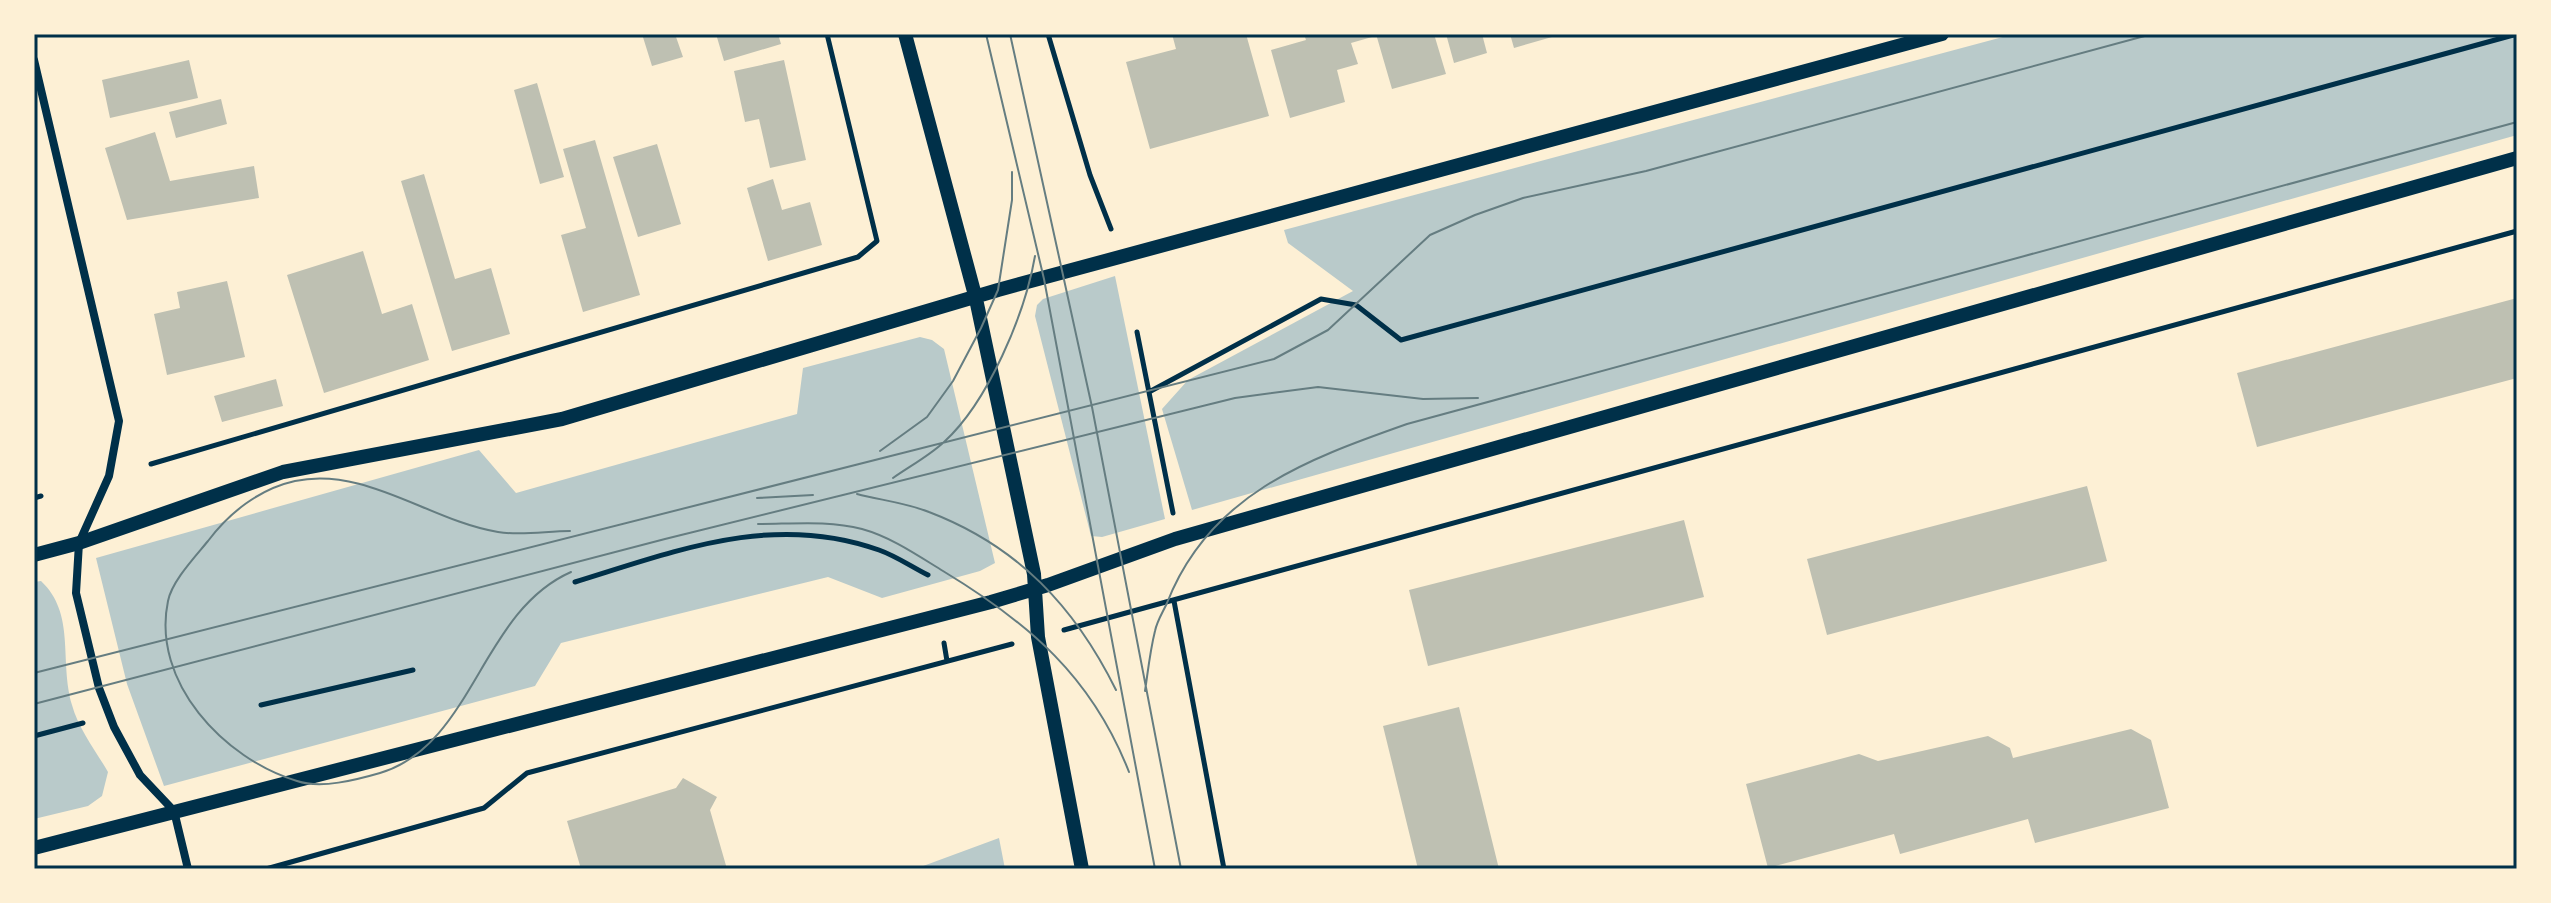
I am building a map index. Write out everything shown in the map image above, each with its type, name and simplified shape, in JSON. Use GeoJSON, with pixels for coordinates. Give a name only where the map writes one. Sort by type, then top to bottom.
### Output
{"type":"FeatureCollection","features":[{"type":"Feature","properties":{"kind":"street"},"geometry":{"type":"LineString","coordinates":[[905,34],[976,299],[1036,589],[1038,637],[1082,869]]}},
{"type":"Feature","properties":{"kind":"street"},"geometry":{"type":"LineString","coordinates":[[34,555],[79,543],[283,472],[562,419],[976,299],[1942,34]]}},
{"type":"Feature","properties":{"kind":"street"},"geometry":{"type":"LineString","coordinates":[[34,60],[119,421],[109,476],[79,543],[76,593],[99,688],[114,727],[140,775],[174,811],[188,869]]}},
{"type":"Feature","properties":{"kind":"street"},"geometry":{"type":"LineString","coordinates":[[34,848],[376,763],[1036,589],[1175,539],[2517,158]]}},
{"type":"Feature","properties":{"kind":"path"},"geometry":{"type":"LineString","coordinates":[[151,464],[858,257],[877,241],[827,34]]}},
{"type":"Feature","properties":{"kind":"path"},"geometry":{"type":"LineString","coordinates":[[1048,34],[1090,175],[1111,229]]}},
{"type":"Feature","properties":{"kind":"path"},"geometry":{"type":"LineString","coordinates":[[1149,392],[1321,299],[1356,305],[1401,340],[2517,34]]}},
{"type":"Feature","properties":{"kind":"path"},"geometry":{"type":"LineString","coordinates":[[1224,869],[1174,601],[2517,231]]}},
{"type":"Feature","properties":{"kind":"path"},"geometry":{"type":"LineString","coordinates":[[1137,332],[1174,517]]}},
{"type":"Feature","properties":{"kind":"path"},"geometry":{"type":"LineString","coordinates":[[575,582],[719,538],[798,534],[878,550],[928,575]]}},
{"type":"Feature","properties":{"kind":"path"},"geometry":{"type":"LineString","coordinates":[[266,869],[484,808],[527,773],[947,661],[944,643]]}},
{"type":"Feature","properties":{"kind":"path"},"geometry":{"type":"LineString","coordinates":[[261,705],[413,670]]}},
{"type":"Feature","properties":{"kind":"path"},"geometry":{"type":"LineString","coordinates":[[34,736],[83,723]]}},
{"type":"Feature","properties":{"kind":"shaded area"},"geometry":{"type":"Polygon","coordinates":[[[2014,34],[2517,34],[2517,135],[1192,510],[1162,409],[1188,380],[1353,291],[1288,243],[1284,230],[2014,34]]]}},
{"type":"Feature","properties":{"kind":"shaded area"},"geometry":{"type":"Polygon","coordinates":[[[1115,276],[1165,519],[1102,537],[1091,536],[1035,316],[1037,305],[1043,299],[1115,276]]]}},
{"type":"Feature","properties":{"kind":"shaded area"},"geometry":{"type":"Polygon","coordinates":[[[920,337],[932,340],[944,349],[995,563],[980,571],[882,598],[828,577],[561,643],[535,686],[164,786],[127,684],[96,558],[479,450],[516,493],[797,414],[803,368],[920,337]]]}},
{"type":"Feature","properties":{"kind":"shaded area"},"geometry":{"type":"Polygon","coordinates":[[[41,581],[52,594],[63,623],[68,688],[75,714],[108,772],[102,796],[88,806],[34,819],[34,582],[41,581]]]}},
{"type":"Feature","properties":{"kind":"shaded area"},"geometry":{"type":"Polygon","coordinates":[[[999,838],[1005,869],[915,869],[999,838]]]}},
{"type":"Feature","properties":{"kind":"building"},"geometry":{"type":"Polygon","coordinates":[[[642,34],[675,34],[683,57],[652,66],[642,34]]]}},
{"type":"Feature","properties":{"kind":"building"},"geometry":{"type":"Polygon","coordinates":[[[716,34],[778,34],[781,44],[724,61],[716,34]]]}},
{"type":"Feature","properties":{"kind":"building"},"geometry":{"type":"Polygon","coordinates":[[[1172,34],[1246,34],[1269,116],[1150,149],[1126,62],[1176,49],[1172,34]]]}},
{"type":"Feature","properties":{"kind":"building"},"geometry":{"type":"Polygon","coordinates":[[[1304,34],[1371,34],[1372,37],[1351,43],[1358,64],[1337,70],[1345,102],[1290,118],[1271,50],[1306,40],[1304,34]]]}},
{"type":"Feature","properties":{"kind":"building"},"geometry":{"type":"Polygon","coordinates":[[[1376,34],[1434,34],[1446,74],[1392,89],[1376,34]]]}},
{"type":"Feature","properties":{"kind":"building"},"geometry":{"type":"Polygon","coordinates":[[[1446,34],[1482,34],[1487,53],[1454,63],[1446,34]]]}},
{"type":"Feature","properties":{"kind":"building"},"geometry":{"type":"Polygon","coordinates":[[[1510,34],[1558,34],[1559,35],[1514,48],[1510,34]]]}},
{"type":"Feature","properties":{"kind":"building"},"geometry":{"type":"Polygon","coordinates":[[[189,60],[198,98],[110,118],[102,80],[189,60]]]}},
{"type":"Feature","properties":{"kind":"building"},"geometry":{"type":"Polygon","coordinates":[[[784,60],[806,160],[770,168],[759,119],[745,122],[734,71],[784,60]]]}},
{"type":"Feature","properties":{"kind":"building"},"geometry":{"type":"Polygon","coordinates":[[[537,83],[564,177],[540,184],[514,90],[537,83]]]}},
{"type":"Feature","properties":{"kind":"building"},"geometry":{"type":"Polygon","coordinates":[[[221,99],[227,124],[176,138],[169,112],[221,99]]]}},
{"type":"Feature","properties":{"kind":"building"},"geometry":{"type":"Polygon","coordinates":[[[155,132],[170,181],[254,166],[259,198],[127,220],[105,148],[155,132]]]}},
{"type":"Feature","properties":{"kind":"building"},"geometry":{"type":"Polygon","coordinates":[[[595,140],[640,295],[583,312],[561,235],[586,228],[563,149],[595,140]]]}},
{"type":"Feature","properties":{"kind":"building"},"geometry":{"type":"Polygon","coordinates":[[[657,144],[681,224],[638,237],[613,157],[657,144]]]}},
{"type":"Feature","properties":{"kind":"building"},"geometry":{"type":"Polygon","coordinates":[[[424,174],[455,279],[491,268],[510,334],[452,351],[401,181],[424,174]]]}},
{"type":"Feature","properties":{"kind":"building"},"geometry":{"type":"Polygon","coordinates":[[[773,179],[782,210],[810,202],[822,245],[768,261],[747,188],[773,179]]]}},
{"type":"Feature","properties":{"kind":"building"},"geometry":{"type":"Polygon","coordinates":[[[363,251],[382,314],[412,304],[429,360],[324,393],[287,275],[363,251]]]}},
{"type":"Feature","properties":{"kind":"building"},"geometry":{"type":"Polygon","coordinates":[[[227,281],[245,357],[167,375],[154,314],[180,308],[177,292],[227,281]]]}},
{"type":"Feature","properties":{"kind":"building"},"geometry":{"type":"Polygon","coordinates":[[[2517,298],[2517,378],[2257,447],[2237,373],[2517,298]]]}},
{"type":"Feature","properties":{"kind":"building"},"geometry":{"type":"Polygon","coordinates":[[[276,379],[283,406],[222,422],[214,396],[276,379]]]}},
{"type":"Feature","properties":{"kind":"building"},"geometry":{"type":"Polygon","coordinates":[[[2087,486],[2107,561],[1827,635],[1807,559],[2087,486]]]}},
{"type":"Feature","properties":{"kind":"building"},"geometry":{"type":"Polygon","coordinates":[[[1684,520],[1704,597],[1428,666],[1409,590],[1684,520]]]}},
{"type":"Feature","properties":{"kind":"building"},"geometry":{"type":"Polygon","coordinates":[[[1459,707],[1499,869],[1418,869],[1383,726],[1459,707]]]}},
{"type":"Feature","properties":{"kind":"building"},"geometry":{"type":"Polygon","coordinates":[[[2131,729],[2151,740],[2169,808],[2035,843],[2028,819],[1900,854],[1894,834],[1768,868],[1746,784],[1859,754],[1878,761],[1988,736],[2010,748],[2013,758],[2131,729]]]}},
{"type":"Feature","properties":{"kind":"building"},"geometry":{"type":"Polygon","coordinates":[[[683,778],[717,797],[710,810],[727,869],[581,869],[567,821],[676,788],[683,778]]]}},
{"type":"Feature","properties":{"kind":"tram line"},"geometry":{"type":"LineString","coordinates":[[986,34],[1044,279],[1155,869]]}},
{"type":"Feature","properties":{"kind":"tram line"},"geometry":{"type":"LineString","coordinates":[[1010,34],[1092,407],[1181,869]]}},
{"type":"Feature","properties":{"kind":"tram line"},"geometry":{"type":"LineString","coordinates":[[34,673],[1274,359],[1328,330],[1430,235],[1475,215],[1523,198],[1646,171],[2152,34]]}},
{"type":"Feature","properties":{"kind":"tram line"},"geometry":{"type":"LineString","coordinates":[[1145,691],[1157,624],[1185,566],[1208,535],[1234,508],[1264,486],[1332,452],[1407,424],[2517,122]]}},
{"type":"Feature","properties":{"kind":"tram line"},"geometry":{"type":"LineString","coordinates":[[880,451],[927,417],[953,381],[981,328],[998,290],[1012,200],[1012,172]]}},
{"type":"Feature","properties":{"kind":"tram line"},"geometry":{"type":"LineString","coordinates":[[893,478],[944,442],[975,404],[1013,330],[1035,256]]}},
{"type":"Feature","properties":{"kind":"tram line"},"geometry":{"type":"LineString","coordinates":[[34,704],[665,539],[1235,398],[1318,387],[1423,399],[1478,398]]}},
{"type":"Feature","properties":{"kind":"tram line"},"geometry":{"type":"LineString","coordinates":[[570,531],[498,532],[347,481],[321,478],[282,485],[257,496],[235,512],[179,577],[168,601],[166,631],[171,660],[182,688],[199,713],[220,736],[244,755],[297,781],[317,784],[350,781],[380,773],[411,758],[437,735],[458,708],[516,616],[541,591],[571,572]]}},
{"type":"Feature","properties":{"kind":"tram line"},"geometry":{"type":"LineString","coordinates":[[857,494],[929,512],[990,542],[1016,561],[1062,606],[1082,632],[1116,690]]}},
{"type":"Feature","properties":{"kind":"tram line"},"geometry":{"type":"LineString","coordinates":[[757,498],[813,495]]}},
{"type":"Feature","properties":{"kind":"tram line"},"geometry":{"type":"LineString","coordinates":[[758,524],[823,523],[862,529],[904,547],[974,591],[1030,632],[1077,680],[1114,738],[1129,772]]}}]}
